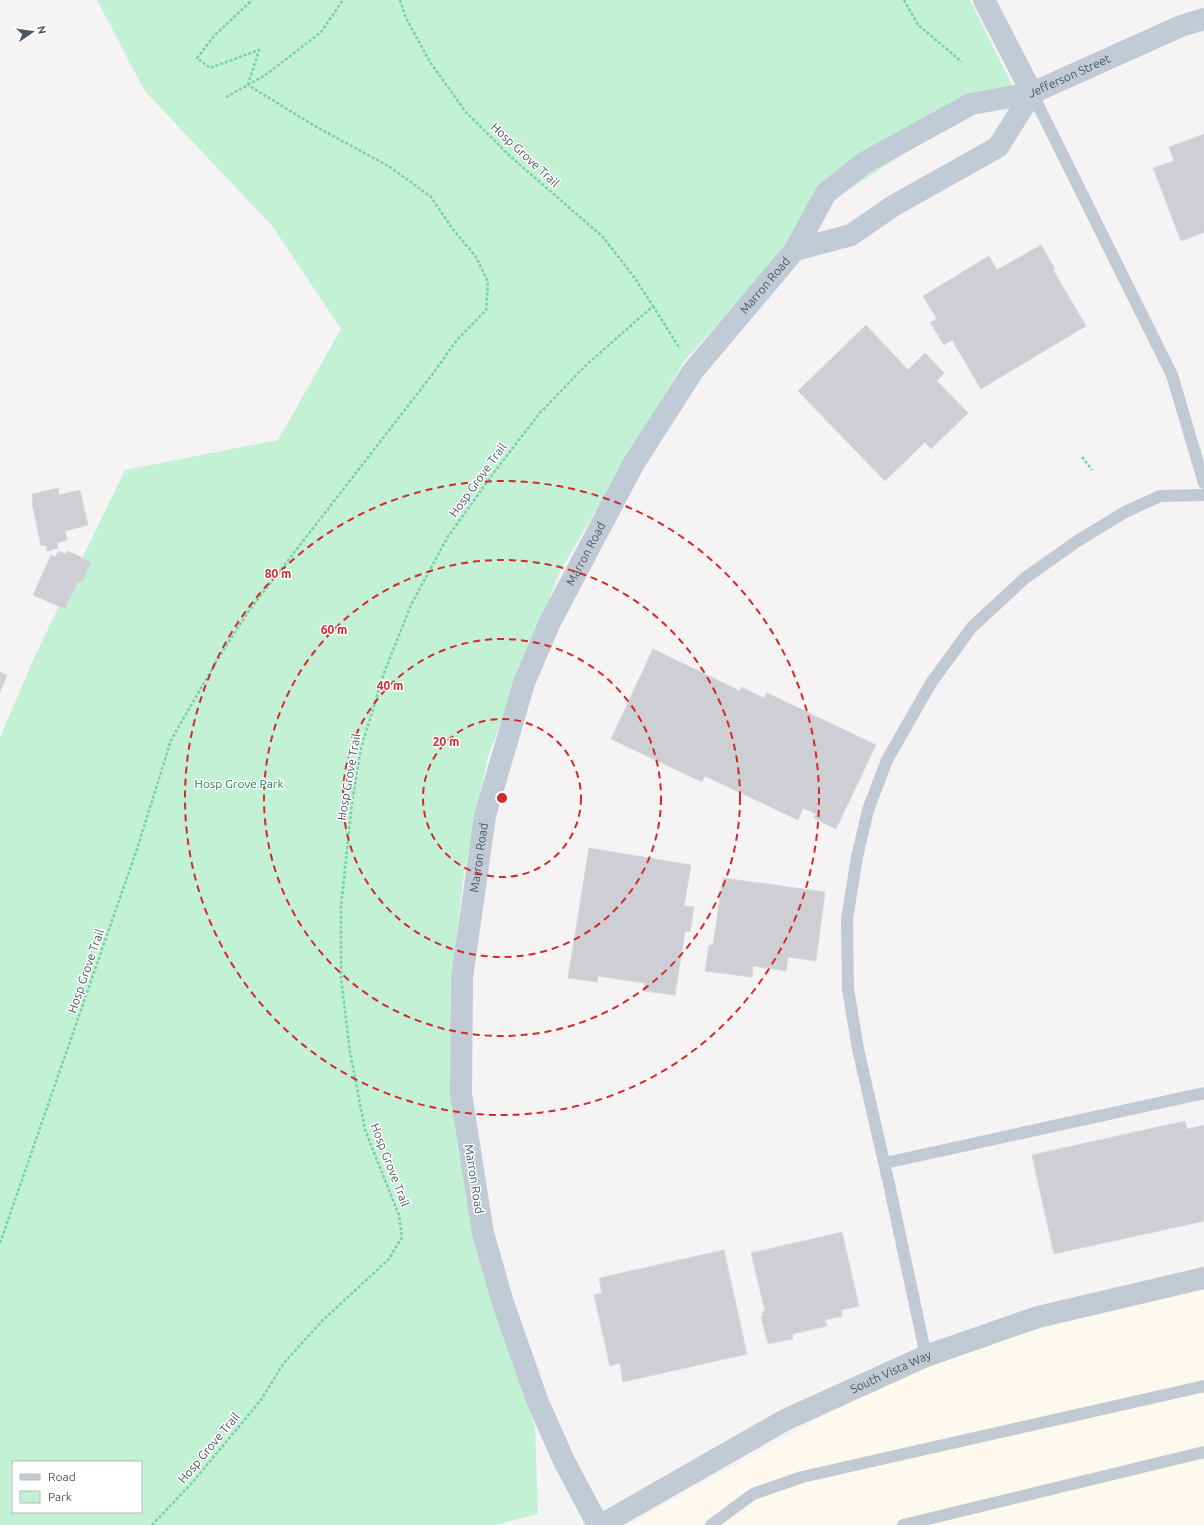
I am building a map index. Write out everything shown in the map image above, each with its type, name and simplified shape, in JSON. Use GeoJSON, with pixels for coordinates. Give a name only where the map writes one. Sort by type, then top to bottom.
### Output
{"type":"FeatureCollection","features":[{"type":"Feature","properties":{"kind":"main road","name":"Jefferson Street"},"geometry":{"type":"LineString","coordinates":[[984,0],[1032,93],[1181,26],[1204,18]]}},
{"type":"Feature","properties":{"kind":"main road","name":"Marron Road"},"geometry":{"type":"LineString","coordinates":[[600,1525],[564,1461],[537,1400],[503,1303],[483,1233],[461,1094],[462,978],[485,816],[524,683],[550,622],[634,463],[693,371],[795,250],[826,193],[864,163],[970,104],[1032,93]]}},
{"type":"Feature","properties":{"kind":"main road","name":"Marron Road"},"geometry":{"type":"LineString","coordinates":[[795,250],[851,235],[893,206],[998,147],[1032,93]]}},
{"type":"Feature","properties":{"kind":"street","name":"South Vista Way"},"geometry":{"type":"LineString","coordinates":[[600,1525],[785,1420],[926,1356],[1038,1317],[1204,1278]]}},
{"type":"Feature","properties":{"kind":"lane"},"geometry":{"type":"LineString","coordinates":[[1032,93],[1172,375],[1204,483]]}},
{"type":"Feature","properties":{"kind":"lane"},"geometry":{"type":"LineString","coordinates":[[926,1356],[885,1163],[858,1049],[848,988],[846,919],[857,858],[868,810],[888,760],[931,683],[972,627],[1025,578],[1080,540],[1125,512],[1160,496],[1204,495]]}},
{"type":"Feature","properties":{"kind":"lane"},"geometry":{"type":"LineString","coordinates":[[885,1163],[1204,1093]]}},
{"type":"Feature","properties":{"kind":"lane"},"geometry":{"type":"LineString","coordinates":[[711,1525],[753,1494],[802,1478],[1204,1386]]}},
{"type":"Feature","properties":{"kind":"lane"},"geometry":{"type":"LineString","coordinates":[[902,1525],[1204,1452]]}},
{"type":"Feature","properties":{"kind":"path"},"geometry":{"type":"LineString","coordinates":[[248,85],[259,50],[210,68],[197,58],[214,36],[252,0]]}},
{"type":"Feature","properties":{"kind":"path"},"geometry":{"type":"LineString","coordinates":[[226,97],[264,76],[321,32],[343,0]]}},
{"type":"Feature","properties":{"kind":"path","name":"Hosp Grove Trail"},"geometry":{"type":"LineString","coordinates":[[152,1525],[192,1484],[261,1400],[283,1364],[322,1321],[389,1259],[402,1237],[399,1215],[365,1130],[350,1052],[341,978],[341,906],[352,803],[361,748],[384,674],[411,605],[448,538],[495,471],[540,414],[584,367],[653,306],[634,277],[603,237],[511,157],[465,111],[430,62],[406,18],[400,0]]}},
{"type":"Feature","properties":{"kind":"path"},"geometry":{"type":"LineString","coordinates":[[904,0],[918,25],[962,62]]}},
{"type":"Feature","properties":{"kind":"path","name":"Hosp Grove Trail"},"geometry":{"type":"LineString","coordinates":[[0,1243],[133,861],[171,740],[219,656],[248,612],[436,371],[456,341],[486,310],[488,282],[476,257],[452,228],[431,198],[390,167],[313,125],[248,85]]}},
{"type":"Feature","properties":{"kind":"path"},"geometry":{"type":"LineString","coordinates":[[653,306],[693,371]]}},
{"type":"Feature","properties":{"kind":"path"},"geometry":{"type":"LineString","coordinates":[[1082,457],[1092,470]]}},
{"type":"Feature","properties":{"kind":"shaded area"},"geometry":{"type":"Polygon","coordinates":[[[1204,1278],[1204,1525],[628,1525],[910,1368],[926,1356],[1204,1278]]]}},
{"type":"Feature","properties":{"kind":"green space","name":"Hosp Grove Park"},"geometry":{"type":"Polygon","coordinates":[[[97,0],[970,0],[1013,87],[923,141],[828,203],[685,360],[560,571],[488,756],[463,880],[450,997],[457,1144],[496,1312],[535,1426],[538,1514],[496,1525],[0,1525],[0,737],[34,658],[125,470],[278,440],[341,329],[273,227],[144,90],[97,0]]]}},
{"type":"Feature","properties":{"kind":"building"},"geometry":{"type":"Polygon","coordinates":[[[1204,134],[1204,232],[1181,241],[1153,168],[1174,161],[1169,147],[1204,134]]]}},
{"type":"Feature","properties":{"kind":"building"},"geometry":{"type":"Polygon","coordinates":[[[1041,245],[1055,269],[1053,270],[1086,326],[981,389],[952,340],[944,345],[930,322],[937,319],[923,296],[989,256],[997,270],[1041,245]]]}},
{"type":"Feature","properties":{"kind":"building"},"geometry":{"type":"Polygon","coordinates":[[[866,325],[908,370],[925,353],[944,373],[937,381],[968,413],[931,449],[925,442],[885,481],[798,391],[866,325]]]}},
{"type":"Feature","properties":{"kind":"building"},"geometry":{"type":"Polygon","coordinates":[[[58,488],[59,495],[80,490],[88,525],[65,531],[67,540],[57,543],[58,548],[47,551],[46,545],[41,546],[32,502],[32,494],[58,488]]]}},
{"type":"Feature","properties":{"kind":"building"},"geometry":{"type":"Polygon","coordinates":[[[59,551],[66,554],[68,551],[91,562],[82,583],[78,581],[65,609],[33,595],[51,555],[55,557],[59,551]]]}},
{"type":"Feature","properties":{"kind":"building"},"geometry":{"type":"Polygon","coordinates":[[[653,649],[740,691],[741,687],[764,698],[767,693],[876,745],[836,829],[814,818],[816,814],[803,808],[798,820],[705,776],[702,782],[611,739],[653,649]]]}},
{"type":"Feature","properties":{"kind":"building"},"geometry":{"type":"Polygon","coordinates":[[[0,672],[7,675],[0,692],[0,672]]]}},
{"type":"Feature","properties":{"kind":"building"},"geometry":{"type":"Polygon","coordinates":[[[589,848],[691,865],[684,906],[694,907],[690,932],[685,931],[675,995],[644,991],[645,983],[598,976],[597,982],[568,978],[589,848]]]}},
{"type":"Feature","properties":{"kind":"building"},"geometry":{"type":"Polygon","coordinates":[[[723,878],[825,892],[816,961],[788,957],[786,971],[753,966],[752,977],[705,971],[709,945],[713,945],[723,878]]]}},
{"type":"Feature","properties":{"kind":"building"},"geometry":{"type":"Polygon","coordinates":[[[1185,1121],[1187,1129],[1204,1125],[1204,1221],[1054,1254],[1032,1155],[1185,1121]]]}},
{"type":"Feature","properties":{"kind":"building"},"geometry":{"type":"Polygon","coordinates":[[[842,1232],[859,1306],[841,1310],[842,1316],[825,1320],[827,1326],[792,1334],[793,1339],[768,1344],[761,1317],[763,1316],[762,1312],[765,1311],[751,1253],[842,1232]]]}},
{"type":"Feature","properties":{"kind":"building"},"geometry":{"type":"Polygon","coordinates":[[[724,1250],[747,1354],[623,1382],[620,1363],[610,1366],[594,1295],[602,1293],[599,1278],[724,1250]]]}}]}
